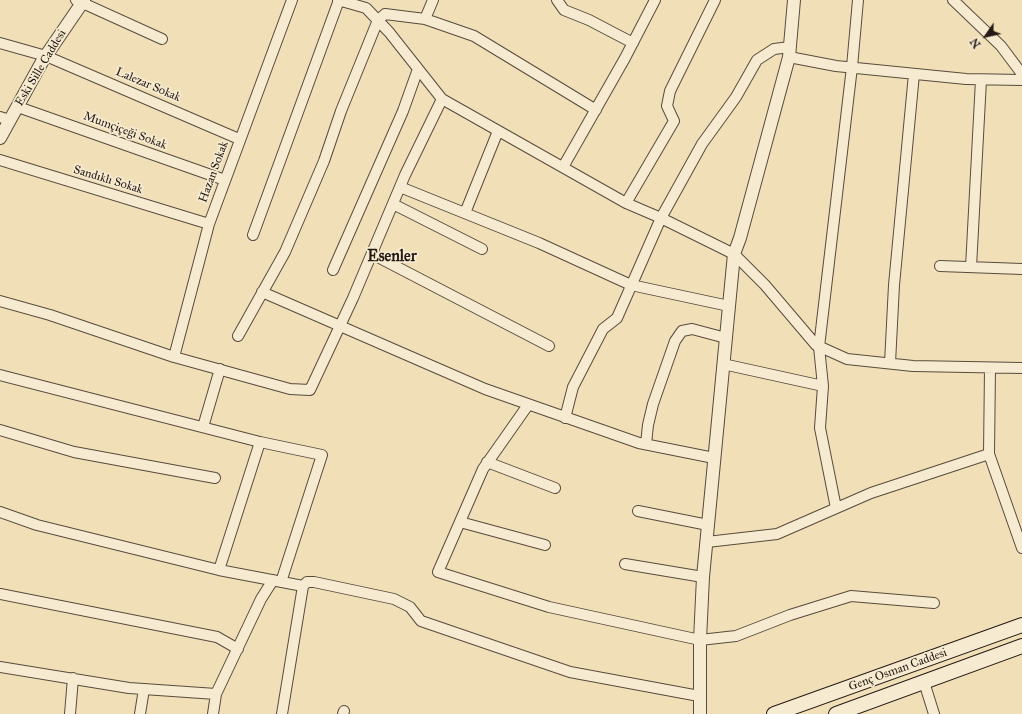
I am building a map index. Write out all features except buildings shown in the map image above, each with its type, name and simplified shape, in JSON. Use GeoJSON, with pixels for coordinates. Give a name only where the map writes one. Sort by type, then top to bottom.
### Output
{"type":"FeatureCollection","features":[{"type":"Feature","properties":{"kind":"main road","name":"Genç Osman Caddesi"},"geometry":{"type":"LineString","coordinates":[[774,714],[1022,625]]}},
{"type":"Feature","properties":{"kind":"main road","name":"Genç Osman Caddesi"},"geometry":{"type":"LineString","coordinates":[[836,714],[1022,646]]}},
{"type":"Feature","properties":{"kind":"street","name":"Hazan Sokak"},"geometry":{"type":"LineString","coordinates":[[174,357],[208,224],[292,0]]}},
{"type":"Feature","properties":{"kind":"street"},"geometry":{"type":"LineString","coordinates":[[253,235],[338,0],[366,8],[389,32],[442,98],[626,203],[662,218],[734,254],[819,347],[847,359],[890,364],[913,366],[1022,368]]}},
{"type":"Feature","properties":{"kind":"street"},"geometry":{"type":"LineString","coordinates":[[426,19],[433,0]]}},
{"type":"Feature","properties":{"kind":"street"},"geometry":{"type":"LineString","coordinates":[[557,0],[564,10],[589,20],[633,43]]}},
{"type":"Feature","properties":{"kind":"street"},"geometry":{"type":"LineString","coordinates":[[563,167],[633,43],[655,0]]}},
{"type":"Feature","properties":{"kind":"street"},"geometry":{"type":"LineString","coordinates":[[626,203],[674,121],[667,106],[670,91],[715,0]]}},
{"type":"Feature","properties":{"kind":"street"},"geometry":{"type":"LineString","coordinates":[[700,714],[700,640],[703,577],[734,254],[740,238],[789,52],[794,0]]}},
{"type":"Feature","properties":{"kind":"street"},"geometry":{"type":"LineString","coordinates":[[836,508],[820,428],[823,386],[819,347],[852,67],[858,0]]}},
{"type":"Feature","properties":{"kind":"street"},"geometry":{"type":"LineString","coordinates":[[953,0],[1001,46],[1022,74]]}},
{"type":"Feature","properties":{"kind":"street"},"geometry":{"type":"LineString","coordinates":[[81,1],[162,39]]}},
{"type":"Feature","properties":{"kind":"street","name":"Eski Sille Caddesi"},"geometry":{"type":"LineString","coordinates":[[0,138],[5,119],[18,107],[46,56],[81,1]]}},
{"type":"Feature","properties":{"kind":"street"},"geometry":{"type":"LineString","coordinates":[[238,336],[285,252],[309,196],[378,20],[384,14],[426,19],[474,36],[596,110]]}},
{"type":"Feature","properties":{"kind":"street","name":"Lalezar Sokak"},"geometry":{"type":"LineString","coordinates":[[0,43],[46,56],[239,140]]}},
{"type":"Feature","properties":{"kind":"street"},"geometry":{"type":"LineString","coordinates":[[564,418],[573,387],[603,329],[617,318],[662,218],[702,144],[736,97],[757,60],[774,49],[852,67],[980,80],[1022,80]]}},
{"type":"Feature","properties":{"kind":"street"},"geometry":{"type":"LineString","coordinates":[[334,270],[403,111],[418,69]]}},
{"type":"Feature","properties":{"kind":"street"},"geometry":{"type":"LineString","coordinates":[[890,364],[894,285],[914,74]]}},
{"type":"Feature","properties":{"kind":"street"},"geometry":{"type":"LineString","coordinates":[[971,267],[980,80]]}},
{"type":"Feature","properties":{"kind":"street"},"geometry":{"type":"LineString","coordinates":[[0,301],[50,315],[174,357],[290,389],[310,390],[372,254],[400,187],[442,98]]}},
{"type":"Feature","properties":{"kind":"street","name":"Mumçiçeği Sokak"},"geometry":{"type":"LineString","coordinates":[[18,107],[224,180]]}},
{"type":"Feature","properties":{"kind":"street"},"geometry":{"type":"LineString","coordinates":[[465,213],[498,131]]}},
{"type":"Feature","properties":{"kind":"street","name":"Sandıklı Sokak"},"geometry":{"type":"LineString","coordinates":[[0,160],[208,224]]}},
{"type":"Feature","properties":{"kind":"street"},"geometry":{"type":"LineString","coordinates":[[400,187],[539,243],[631,285],[729,306]]}},
{"type":"Feature","properties":{"kind":"street"},"geometry":{"type":"LineString","coordinates":[[393,204],[482,249]]}},
{"type":"Feature","properties":{"kind":"street"},"geometry":{"type":"LineString","coordinates":[[372,254],[549,346]]}},
{"type":"Feature","properties":{"kind":"street"},"geometry":{"type":"LineString","coordinates":[[940,266],[1022,269]]}},
{"type":"Feature","properties":{"kind":"street"},"geometry":{"type":"LineString","coordinates":[[262,292],[485,389],[564,418],[646,444],[714,458]]}},
{"type":"Feature","properties":{"kind":"street"},"geometry":{"type":"LineString","coordinates":[[646,444],[648,425],[653,404],[675,341],[682,331],[692,329],[726,338]]}},
{"type":"Feature","properties":{"kind":"street"},"geometry":{"type":"LineString","coordinates":[[723,364],[823,386]]}},
{"type":"Feature","properties":{"kind":"street"},"geometry":{"type":"LineString","coordinates":[[990,368],[989,454],[1022,548]]}},
{"type":"Feature","properties":{"kind":"street"},"geometry":{"type":"LineString","coordinates":[[203,427],[220,369]]}},
{"type":"Feature","properties":{"kind":"street"},"geometry":{"type":"LineString","coordinates":[[0,375],[260,442],[322,455],[277,581],[261,599],[216,694],[213,714]]}},
{"type":"Feature","properties":{"kind":"street"},"geometry":{"type":"LineString","coordinates":[[528,404],[487,462],[438,572],[550,607],[700,640],[736,636],[790,615],[851,596],[934,603]]}},
{"type":"Feature","properties":{"kind":"street"},"geometry":{"type":"LineString","coordinates":[[0,430],[74,452],[215,478]]}},
{"type":"Feature","properties":{"kind":"street"},"geometry":{"type":"LineString","coordinates":[[219,570],[260,442]]}},
{"type":"Feature","properties":{"kind":"street"},"geometry":{"type":"LineString","coordinates":[[707,542],[777,534],[871,493],[989,454]]}},
{"type":"Feature","properties":{"kind":"street"},"geometry":{"type":"LineString","coordinates":[[487,462],[555,488]]}},
{"type":"Feature","properties":{"kind":"street"},"geometry":{"type":"LineString","coordinates":[[638,511],[708,525]]}},
{"type":"Feature","properties":{"kind":"street"},"geometry":{"type":"LineString","coordinates":[[0,512],[36,525],[219,570],[303,586]]}},
{"type":"Feature","properties":{"kind":"street"},"geometry":{"type":"LineString","coordinates":[[460,522],[545,545]]}},
{"type":"Feature","properties":{"kind":"street"},"geometry":{"type":"LineString","coordinates":[[625,564],[703,577]]}},
{"type":"Feature","properties":{"kind":"street"},"geometry":{"type":"LineString","coordinates":[[282,714],[303,586],[307,582],[314,582],[394,599],[410,607],[421,621],[570,672],[699,696]]}},
{"type":"Feature","properties":{"kind":"street"},"geometry":{"type":"LineString","coordinates":[[0,594],[217,637],[238,649]]}},
{"type":"Feature","properties":{"kind":"street"},"geometry":{"type":"LineString","coordinates":[[0,667],[144,689],[216,694]]}},
{"type":"Feature","properties":{"kind":"street"},"geometry":{"type":"LineString","coordinates":[[70,714],[74,678]]}},
{"type":"Feature","properties":{"kind":"street"},"geometry":{"type":"LineString","coordinates":[[924,682],[934,714]]}},
{"type":"Feature","properties":{"kind":"street"},"geometry":{"type":"LineString","coordinates":[[140,714],[144,689]]}},
{"type":"Feature","properties":{"kind":"district","name":"Esenler"},"geometry":{"type":"Point","coordinates":[392,257]}}]}
